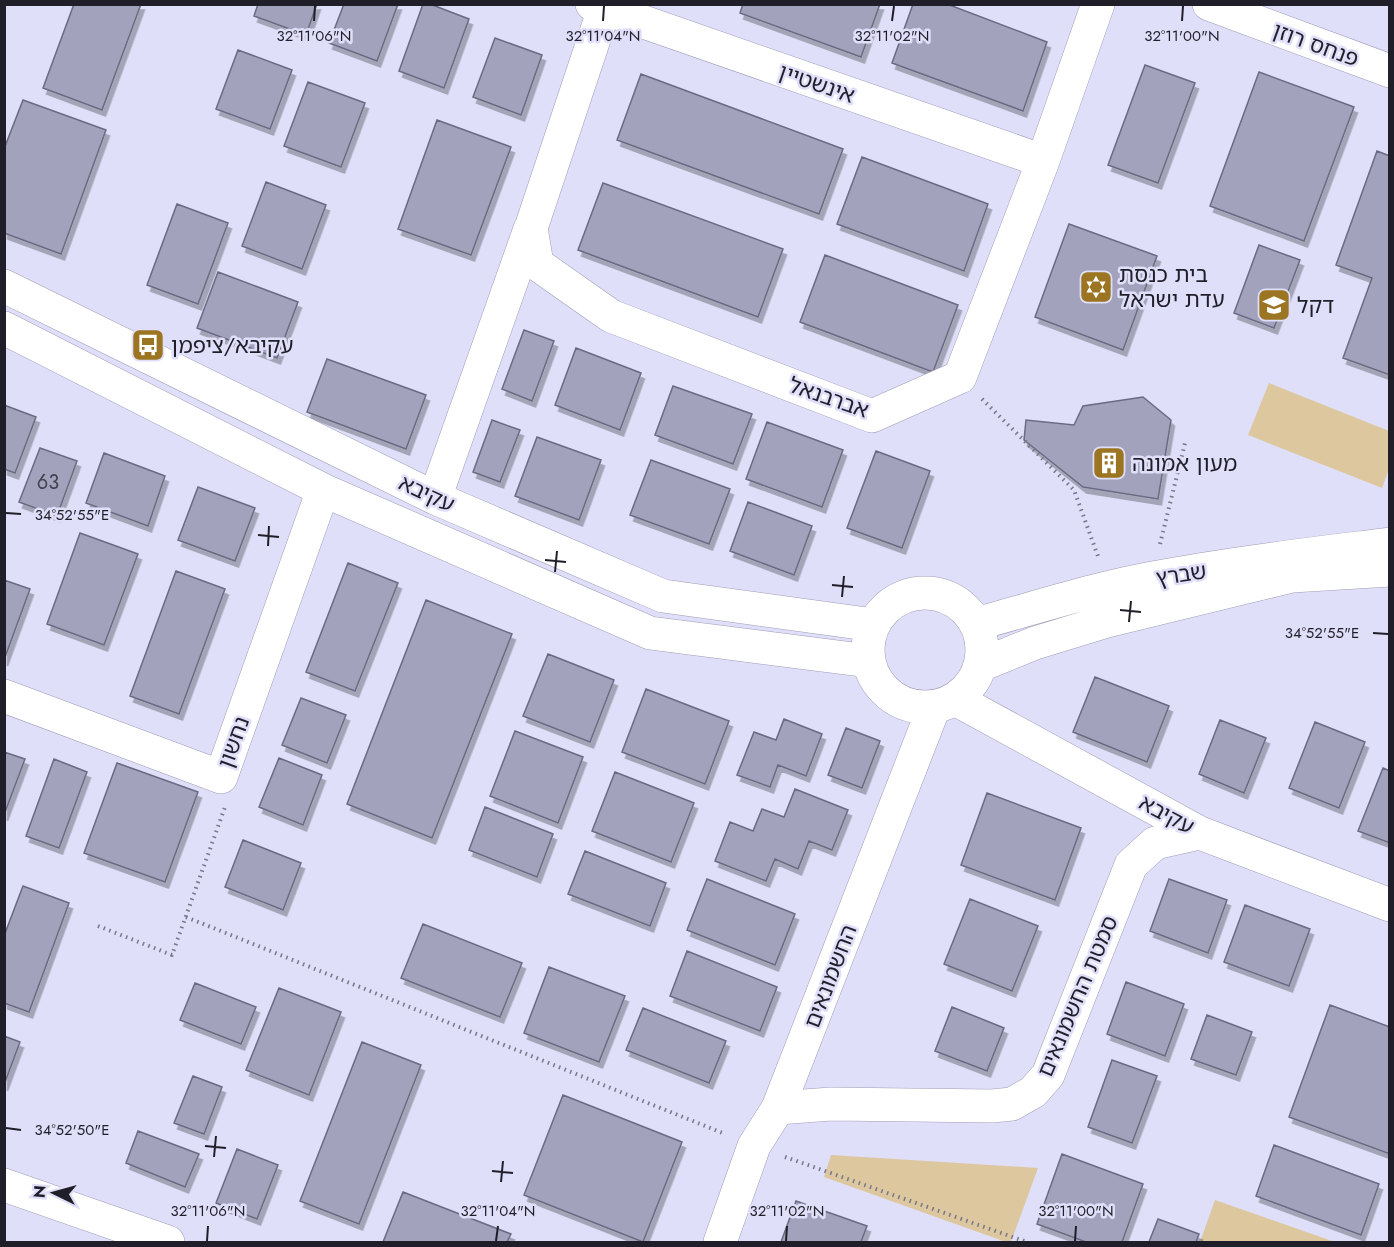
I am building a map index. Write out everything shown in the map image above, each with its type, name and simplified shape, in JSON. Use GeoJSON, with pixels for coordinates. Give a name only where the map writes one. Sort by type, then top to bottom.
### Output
{"type":"FeatureCollection","features":[{"type":"Feature","properties":{"kind":"street"},"geometry":{"type":"LineString","coordinates":[[960,377],[1043,161],[1098,4]]}},
{"type":"Feature","properties":{"kind":"street","name":"פנחס רוזן"},"geometry":{"type":"LineString","coordinates":[[1209,4],[1389,72]]}},
{"type":"Feature","properties":{"kind":"street","name":"אינשטיין"},"geometry":{"type":"LineString","coordinates":[[598,7],[1043,161]]}},
{"type":"Feature","properties":{"kind":"street","name":"אברבנאל"},"geometry":{"type":"LineString","coordinates":[[435,498],[531,228],[598,7]]}},
{"type":"Feature","properties":{"kind":"street","name":"אברבנאל"},"geometry":{"type":"LineString","coordinates":[[531,228],[537,264],[611,316],[872,416],[960,377]]}},
{"type":"Feature","properties":{"kind":"street","name":"עקיבא"},"geometry":{"type":"LineString","coordinates":[[4,286],[435,498],[663,596],[874,625]]}},
{"type":"Feature","properties":{"kind":"street","name":"עקיבא"},"geometry":{"type":"LineString","coordinates":[[4,328],[323,490],[650,633],[869,661]]}},
{"type":"Feature","properties":{"kind":"street","name":"נחשון"},"geometry":{"type":"LineString","coordinates":[[4,696],[221,777],[323,490]]}},
{"type":"Feature","properties":{"kind":"street","name":"שברץ"},"geometry":{"type":"LineString","coordinates":[[976,624],[1152,578],[1389,544]]}},
{"type":"Feature","properties":{"kind":"street","name":"שברץ"},"geometry":{"type":"LineString","coordinates":[[981,665],[1035,643],[1107,621],[1292,576],[1389,570]]}},
{"type":"Feature","properties":{"kind":"street"},"geometry":{"type":"LineString","coordinates":[[925,593],[946,596],[963,607],[976,624],[981,638],[981,665],[975,679],[967,690],[945,703],[913,706],[892,697],[877,681],[869,661],[869,642],[874,625],[886,608],[904,597],[925,593]]}},
{"type":"Feature","properties":{"kind":"street","name":"עקיבא"},"geometry":{"type":"LineString","coordinates":[[945,703],[1200,832],[1389,905]]}},
{"type":"Feature","properties":{"kind":"street","name":"החשמונאים"},"geometry":{"type":"LineString","coordinates":[[720,1242],[754,1146],[778,1108],[945,703]]}},
{"type":"Feature","properties":{"kind":"street","name":"סמטת החשמונאים"},"geometry":{"type":"LineString","coordinates":[[778,1108],[831,1104],[992,1106],[1012,1104],[1033,1092],[1048,1075],[1131,865],[1155,843],[1200,832]]}},
{"type":"Feature","properties":{"kind":"street"},"geometry":{"type":"LineString","coordinates":[[4,1185],[168,1242]]}},
{"type":"Feature","properties":{"kind":"path"},"geometry":{"type":"LineString","coordinates":[[960,377],[1074,490],[1109,588]]}},
{"type":"Feature","properties":{"kind":"path"},"geometry":{"type":"LineString","coordinates":[[1152,578],[1185,443]]}},
{"type":"Feature","properties":{"kind":"path"},"geometry":{"type":"LineString","coordinates":[[98,926],[172,955],[229,798],[221,777]]}},
{"type":"Feature","properties":{"kind":"path"},"geometry":{"type":"LineString","coordinates":[[186,918],[754,1146],[1027,1242]]}},
{"type":"Feature","properties":{"kind":"shaded area"},"geometry":{"type":"Polygon","coordinates":[[[1269,383],[1389,431],[1389,469],[1382,488],[1248,435],[1269,383]]]}},
{"type":"Feature","properties":{"kind":"shaded area"},"geometry":{"type":"Polygon","coordinates":[[[831,1155],[1038,1168],[1011,1242],[1006,1242],[824,1177],[831,1155]]]}},
{"type":"Feature","properties":{"kind":"shaded area"},"geometry":{"type":"Polygon","coordinates":[[[1215,1200],[1335,1242],[1200,1242],[1215,1200]]]}},
{"type":"Feature","properties":{"kind":"building"},"geometry":{"type":"Polygon","coordinates":[[[74,4],[141,4],[102,110],[43,88],[74,4]]]}},
{"type":"Feature","properties":{"kind":"building"},"geometry":{"type":"Polygon","coordinates":[[[258,4],[317,4],[306,35],[254,16],[258,4]]]}},
{"type":"Feature","properties":{"kind":"building"},"geometry":{"type":"Polygon","coordinates":[[[344,4],[398,4],[377,61],[329,43],[344,4]]]}},
{"type":"Feature","properties":{"kind":"building"},"geometry":{"type":"Polygon","coordinates":[[[423,4],[430,4],[469,19],[444,88],[399,71],[423,4]]]}},
{"type":"Feature","properties":{"kind":"building"},"geometry":{"type":"Polygon","coordinates":[[[743,4],[880,4],[861,57],[740,13],[743,4]]]}},
{"type":"Feature","properties":{"kind":"building"},"geometry":{"type":"Polygon","coordinates":[[[913,4],[947,4],[1047,42],[1023,111],[892,63],[913,4]]]}},
{"type":"Feature","properties":{"kind":"building"},"geometry":{"type":"Polygon","coordinates":[[[495,38],[542,55],[521,115],[473,97],[495,38]]]}},
{"type":"Feature","properties":{"kind":"building"},"geometry":{"type":"Polygon","coordinates":[[[238,50],[292,70],[270,129],[216,109],[238,50]]]}},
{"type":"Feature","properties":{"kind":"building"},"geometry":{"type":"Polygon","coordinates":[[[1145,65],[1195,83],[1158,183],[1108,165],[1145,65]]]}},
{"type":"Feature","properties":{"kind":"building"},"geometry":{"type":"Polygon","coordinates":[[[1259,72],[1354,107],[1304,241],[1210,206],[1259,72]]]}},
{"type":"Feature","properties":{"kind":"building"},"geometry":{"type":"Polygon","coordinates":[[[641,74],[843,149],[819,214],[617,140],[641,74]]]}},
{"type":"Feature","properties":{"kind":"building"},"geometry":{"type":"Polygon","coordinates":[[[308,82],[365,103],[341,167],[284,146],[308,82]]]}},
{"type":"Feature","properties":{"kind":"building"},"geometry":{"type":"Polygon","coordinates":[[[23,100],[106,130],[61,254],[4,233],[4,149],[23,100]]]}},
{"type":"Feature","properties":{"kind":"building"},"geometry":{"type":"Polygon","coordinates":[[[437,120],[511,147],[471,255],[398,229],[437,120]]]}},
{"type":"Feature","properties":{"kind":"building"},"geometry":{"type":"Polygon","coordinates":[[[1377,151],[1390,156],[1390,375],[1343,358],[1372,278],[1336,265],[1377,151]]]}},
{"type":"Feature","properties":{"kind":"building"},"geometry":{"type":"Polygon","coordinates":[[[862,157],[988,204],[964,271],[837,224],[862,157]]]}},
{"type":"Feature","properties":{"kind":"building"},"geometry":{"type":"Polygon","coordinates":[[[266,182],[326,205],[302,269],[242,246],[266,182]]]}},
{"type":"Feature","properties":{"kind":"building"},"geometry":{"type":"Polygon","coordinates":[[[603,183],[783,249],[758,317],[578,250],[603,183]]]}},
{"type":"Feature","properties":{"kind":"building"},"geometry":{"type":"Polygon","coordinates":[[[177,204],[228,223],[198,304],[147,285],[177,204]]]}},
{"type":"Feature","properties":{"kind":"building","name":"בית כנסת עדת ישראל"},"geometry":{"type":"Polygon","coordinates":[[[1069,224],[1157,256],[1123,350],[1035,317],[1069,224]]]}},
{"type":"Feature","properties":{"kind":"building"},"geometry":{"type":"Polygon","coordinates":[[[1259,245],[1300,260],[1274,328],[1234,313],[1259,245]]]}},
{"type":"Feature","properties":{"kind":"building"},"geometry":{"type":"Polygon","coordinates":[[[825,255],[958,305],[933,372],[800,322],[825,255]]]}},
{"type":"Feature","properties":{"kind":"building"},"geometry":{"type":"Polygon","coordinates":[[[218,272],[298,302],[277,358],[197,328],[218,272]]]}},
{"type":"Feature","properties":{"kind":"building"},"geometry":{"type":"Polygon","coordinates":[[[524,330],[554,341],[532,401],[502,389],[524,330]]]}},
{"type":"Feature","properties":{"kind":"building"},"geometry":{"type":"Polygon","coordinates":[[[576,348],[641,373],[620,430],[555,405],[576,348]]]}},
{"type":"Feature","properties":{"kind":"building"},"geometry":{"type":"Polygon","coordinates":[[[327,359],[426,395],[406,449],[307,412],[327,359]]]}},
{"type":"Feature","properties":{"kind":"building"},"geometry":{"type":"Polygon","coordinates":[[[673,386],[752,414],[733,464],[655,435],[673,386]]]}},
{"type":"Feature","properties":{"kind":"building","name":"מעון אמונה"},"geometry":{"type":"Polygon","coordinates":[[[1143,397],[1171,420],[1158,499],[1083,487],[1024,440],[1026,420],[1074,425],[1083,406],[1143,397]]]}},
{"type":"Feature","properties":{"kind":"building"},"geometry":{"type":"Polygon","coordinates":[[[4,405],[36,417],[15,473],[4,469],[4,405]]]}},
{"type":"Feature","properties":{"kind":"building"},"geometry":{"type":"Polygon","coordinates":[[[492,420],[520,430],[500,482],[473,472],[492,420]]]}},
{"type":"Feature","properties":{"kind":"building"},"geometry":{"type":"Polygon","coordinates":[[[767,422],[843,450],[822,507],[746,479],[767,422]]]}},
{"type":"Feature","properties":{"kind":"building"},"geometry":{"type":"Polygon","coordinates":[[[537,437],[601,460],[579,520],[515,496],[537,437]]]}},
{"type":"Feature","properties":{"kind":"building"},"geometry":{"type":"Polygon","coordinates":[[[40,448],[77,461],[57,516],[19,502],[40,448]]]}},
{"type":"Feature","properties":{"kind":"building"},"geometry":{"type":"Polygon","coordinates":[[[876,451],[930,471],[902,548],[847,528],[876,451]]]}},
{"type":"Feature","properties":{"kind":"building"},"geometry":{"type":"Polygon","coordinates":[[[104,453],[165,476],[148,526],[86,503],[104,453]]]}},
{"type":"Feature","properties":{"kind":"building"},"geometry":{"type":"Polygon","coordinates":[[[651,460],[730,489],[709,544],[630,515],[651,460]]]}},
{"type":"Feature","properties":{"kind":"building"},"geometry":{"type":"Polygon","coordinates":[[[198,487],[255,508],[235,561],[178,540],[198,487]]]}},
{"type":"Feature","properties":{"kind":"building"},"geometry":{"type":"Polygon","coordinates":[[[748,502],[812,526],[794,575],[730,551],[748,502]]]}},
{"type":"Feature","properties":{"kind":"building"},"geometry":{"type":"Polygon","coordinates":[[[80,533],[138,554],[104,645],[47,624],[80,533]]]}},
{"type":"Feature","properties":{"kind":"building"},"geometry":{"type":"Polygon","coordinates":[[[348,563],[398,583],[355,691],[306,672],[348,563]]]}},
{"type":"Feature","properties":{"kind":"building"},"geometry":{"type":"Polygon","coordinates":[[[176,571],[225,589],[179,714],[130,696],[176,571]]]}},
{"type":"Feature","properties":{"kind":"building"},"geometry":{"type":"Polygon","coordinates":[[[4,580],[30,589],[4,660],[4,580]]]}},
{"type":"Feature","properties":{"kind":"building"},"geometry":{"type":"Polygon","coordinates":[[[426,600],[512,634],[432,838],[347,804],[426,600]]]}},
{"type":"Feature","properties":{"kind":"building"},"geometry":{"type":"Polygon","coordinates":[[[548,654],[614,680],[590,742],[523,716],[548,654]]]}},
{"type":"Feature","properties":{"kind":"building"},"geometry":{"type":"Polygon","coordinates":[[[1095,677],[1169,706],[1147,762],[1073,732],[1095,677]]]}},
{"type":"Feature","properties":{"kind":"building"},"geometry":{"type":"Polygon","coordinates":[[[646,689],[729,721],[705,784],[622,752],[646,689]]]}},
{"type":"Feature","properties":{"kind":"building"},"geometry":{"type":"Polygon","coordinates":[[[301,698],[346,715],[327,763],[282,745],[301,698]]]}},
{"type":"Feature","properties":{"kind":"building"},"geometry":{"type":"Polygon","coordinates":[[[784,719],[822,734],[806,776],[778,765],[770,787],[737,775],[754,732],[776,740],[784,719]]]}},
{"type":"Feature","properties":{"kind":"building"},"geometry":{"type":"Polygon","coordinates":[[[1220,720],[1266,738],[1244,793],[1199,774],[1220,720]]]}},
{"type":"Feature","properties":{"kind":"building"},"geometry":{"type":"Polygon","coordinates":[[[1315,722],[1365,742],[1339,808],[1289,788],[1315,722]]]}},
{"type":"Feature","properties":{"kind":"building"},"geometry":{"type":"Polygon","coordinates":[[[846,728],[880,741],[862,788],[828,775],[846,728]]]}},
{"type":"Feature","properties":{"kind":"building"},"geometry":{"type":"Polygon","coordinates":[[[515,731],[583,757],[558,823],[490,796],[515,731]]]}},
{"type":"Feature","properties":{"kind":"building"},"geometry":{"type":"Polygon","coordinates":[[[4,752],[25,759],[4,815],[4,752]]]}},
{"type":"Feature","properties":{"kind":"building"},"geometry":{"type":"Polygon","coordinates":[[[279,758],[322,775],[303,825],[259,807],[279,758]]]}},
{"type":"Feature","properties":{"kind":"building"},"geometry":{"type":"Polygon","coordinates":[[[54,759],[87,772],[59,848],[26,836],[54,759]]]}},
{"type":"Feature","properties":{"kind":"building"},"geometry":{"type":"Polygon","coordinates":[[[117,763],[198,792],[165,882],[84,853],[117,763]]]}},
{"type":"Feature","properties":{"kind":"building"},"geometry":{"type":"Polygon","coordinates":[[[1383,768],[1390,771],[1390,843],[1358,831],[1383,768]]]}},
{"type":"Feature","properties":{"kind":"building"},"geometry":{"type":"Polygon","coordinates":[[[615,772],[694,803],[671,862],[592,831],[615,772]]]}},
{"type":"Feature","properties":{"kind":"building"},"geometry":{"type":"Polygon","coordinates":[[[795,789],[848,810],[832,850],[809,841],[798,869],[775,859],[766,881],[715,861],[730,822],[753,831],[762,809],[784,817],[795,789]]]}},
{"type":"Feature","properties":{"kind":"building"},"geometry":{"type":"Polygon","coordinates":[[[987,793],[1081,828],[1055,900],[961,865],[987,793]]]}},
{"type":"Feature","properties":{"kind":"building"},"geometry":{"type":"Polygon","coordinates":[[[485,807],[553,834],[537,877],[469,850],[485,807]]]}},
{"type":"Feature","properties":{"kind":"building"},"geometry":{"type":"Polygon","coordinates":[[[243,840],[301,863],[283,910],[225,887],[243,840]]]}},
{"type":"Feature","properties":{"kind":"building"},"geometry":{"type":"Polygon","coordinates":[[[585,851],[666,883],[650,926],[568,894],[585,851]]]}},
{"type":"Feature","properties":{"kind":"building"},"geometry":{"type":"Polygon","coordinates":[[[707,879],[795,914],[775,965],[687,930],[707,879]]]}},
{"type":"Feature","properties":{"kind":"building"},"geometry":{"type":"Polygon","coordinates":[[[1169,879],[1227,900],[1208,953],[1150,931],[1169,879]]]}},
{"type":"Feature","properties":{"kind":"building"},"geometry":{"type":"Polygon","coordinates":[[[23,886],[69,903],[29,1012],[4,1003],[4,936],[23,886]]]}},
{"type":"Feature","properties":{"kind":"building"},"geometry":{"type":"Polygon","coordinates":[[[970,899],[1038,926],[1012,991],[944,964],[970,899]]]}},
{"type":"Feature","properties":{"kind":"building"},"geometry":{"type":"Polygon","coordinates":[[[1245,905],[1310,929],[1289,986],[1224,962],[1245,905]]]}},
{"type":"Feature","properties":{"kind":"building"},"geometry":{"type":"Polygon","coordinates":[[[423,924],[522,963],[500,1017],[401,978],[423,924]]]}},
{"type":"Feature","properties":{"kind":"building"},"geometry":{"type":"Polygon","coordinates":[[[687,951],[777,987],[760,1031],[670,996],[687,951]]]}},
{"type":"Feature","properties":{"kind":"building"},"geometry":{"type":"Polygon","coordinates":[[[549,967],[625,996],[599,1062],[524,1033],[549,967]]]}},
{"type":"Feature","properties":{"kind":"building"},"geometry":{"type":"Polygon","coordinates":[[[1126,982],[1184,1004],[1165,1056],[1107,1034],[1126,982]]]}},
{"type":"Feature","properties":{"kind":"building"},"geometry":{"type":"Polygon","coordinates":[[[195,983],[256,1007],[241,1044],[180,1020],[195,983]]]}},
{"type":"Feature","properties":{"kind":"building"},"geometry":{"type":"Polygon","coordinates":[[[279,988],[341,1012],[309,1095],[246,1070],[279,988]]]}},
{"type":"Feature","properties":{"kind":"building"},"geometry":{"type":"Polygon","coordinates":[[[1330,1005],[1390,1027],[1390,1154],[1289,1117],[1330,1005]]]}},
{"type":"Feature","properties":{"kind":"building"},"geometry":{"type":"Polygon","coordinates":[[[952,1007],[1004,1028],[987,1071],[935,1051],[952,1007]]]}},
{"type":"Feature","properties":{"kind":"building"},"geometry":{"type":"Polygon","coordinates":[[[643,1008],[726,1041],[709,1083],[626,1050],[643,1008]]]}},
{"type":"Feature","properties":{"kind":"building"},"geometry":{"type":"Polygon","coordinates":[[[1207,1015],[1252,1032],[1236,1075],[1191,1059],[1207,1015]]]}},
{"type":"Feature","properties":{"kind":"building"},"geometry":{"type":"Polygon","coordinates":[[[4,1036],[20,1042],[4,1085],[4,1036]]]}},
{"type":"Feature","properties":{"kind":"building"},"geometry":{"type":"Polygon","coordinates":[[[362,1042],[421,1065],[359,1224],[300,1201],[362,1042]]]}},
{"type":"Feature","properties":{"kind":"building"},"geometry":{"type":"Polygon","coordinates":[[[1112,1060],[1157,1076],[1132,1143],[1088,1127],[1112,1060]]]}},
{"type":"Feature","properties":{"kind":"building"},"geometry":{"type":"Polygon","coordinates":[[[193,1076],[222,1087],[204,1134],[174,1123],[193,1076]]]}},
{"type":"Feature","properties":{"kind":"building"},"geometry":{"type":"Polygon","coordinates":[[[563,1095],[682,1142],[643,1242],[524,1195],[563,1095]]]}},
{"type":"Feature","properties":{"kind":"building"},"geometry":{"type":"Polygon","coordinates":[[[138,1131],[199,1154],[185,1187],[126,1163],[138,1131]]]}},
{"type":"Feature","properties":{"kind":"building"},"geometry":{"type":"Polygon","coordinates":[[[1274,1145],[1379,1184],[1361,1235],[1256,1196],[1274,1145]]]}},
{"type":"Feature","properties":{"kind":"building"},"geometry":{"type":"Polygon","coordinates":[[[237,1149],[278,1165],[257,1219],[216,1203],[237,1149]]]}},
{"type":"Feature","properties":{"kind":"building"},"geometry":{"type":"Polygon","coordinates":[[[1062,1154],[1143,1184],[1122,1242],[1086,1242],[1037,1224],[1062,1154]]]}},
{"type":"Feature","properties":{"kind":"building"},"geometry":{"type":"Polygon","coordinates":[[[403,1192],[511,1234],[507,1242],[383,1242],[403,1192]]]}},
{"type":"Feature","properties":{"kind":"building"},"geometry":{"type":"Polygon","coordinates":[[[796,1201],[867,1226],[861,1242],[781,1242],[796,1201]]]}},
{"type":"Feature","properties":{"kind":"building"},"geometry":{"type":"Polygon","coordinates":[[[1158,1219],[1199,1234],[1196,1242],[1149,1242],[1158,1219]]]}},
{"type":"Feature","properties":{"kind":"place","name":"בית כנסת עדת ישראל"},"geometry":{"type":"Point","coordinates":[1096,287]}},
{"type":"Feature","properties":{"kind":"place","name":"דקל"},"geometry":{"type":"Point","coordinates":[1274,305]}},
{"type":"Feature","properties":{"kind":"place","name":"עקיבא/ציפמן"},"geometry":{"type":"Point","coordinates":[148,345]}},
{"type":"Feature","properties":{"kind":"place","name":"מעון אמונה"},"geometry":{"type":"Point","coordinates":[1109,463]}}]}
